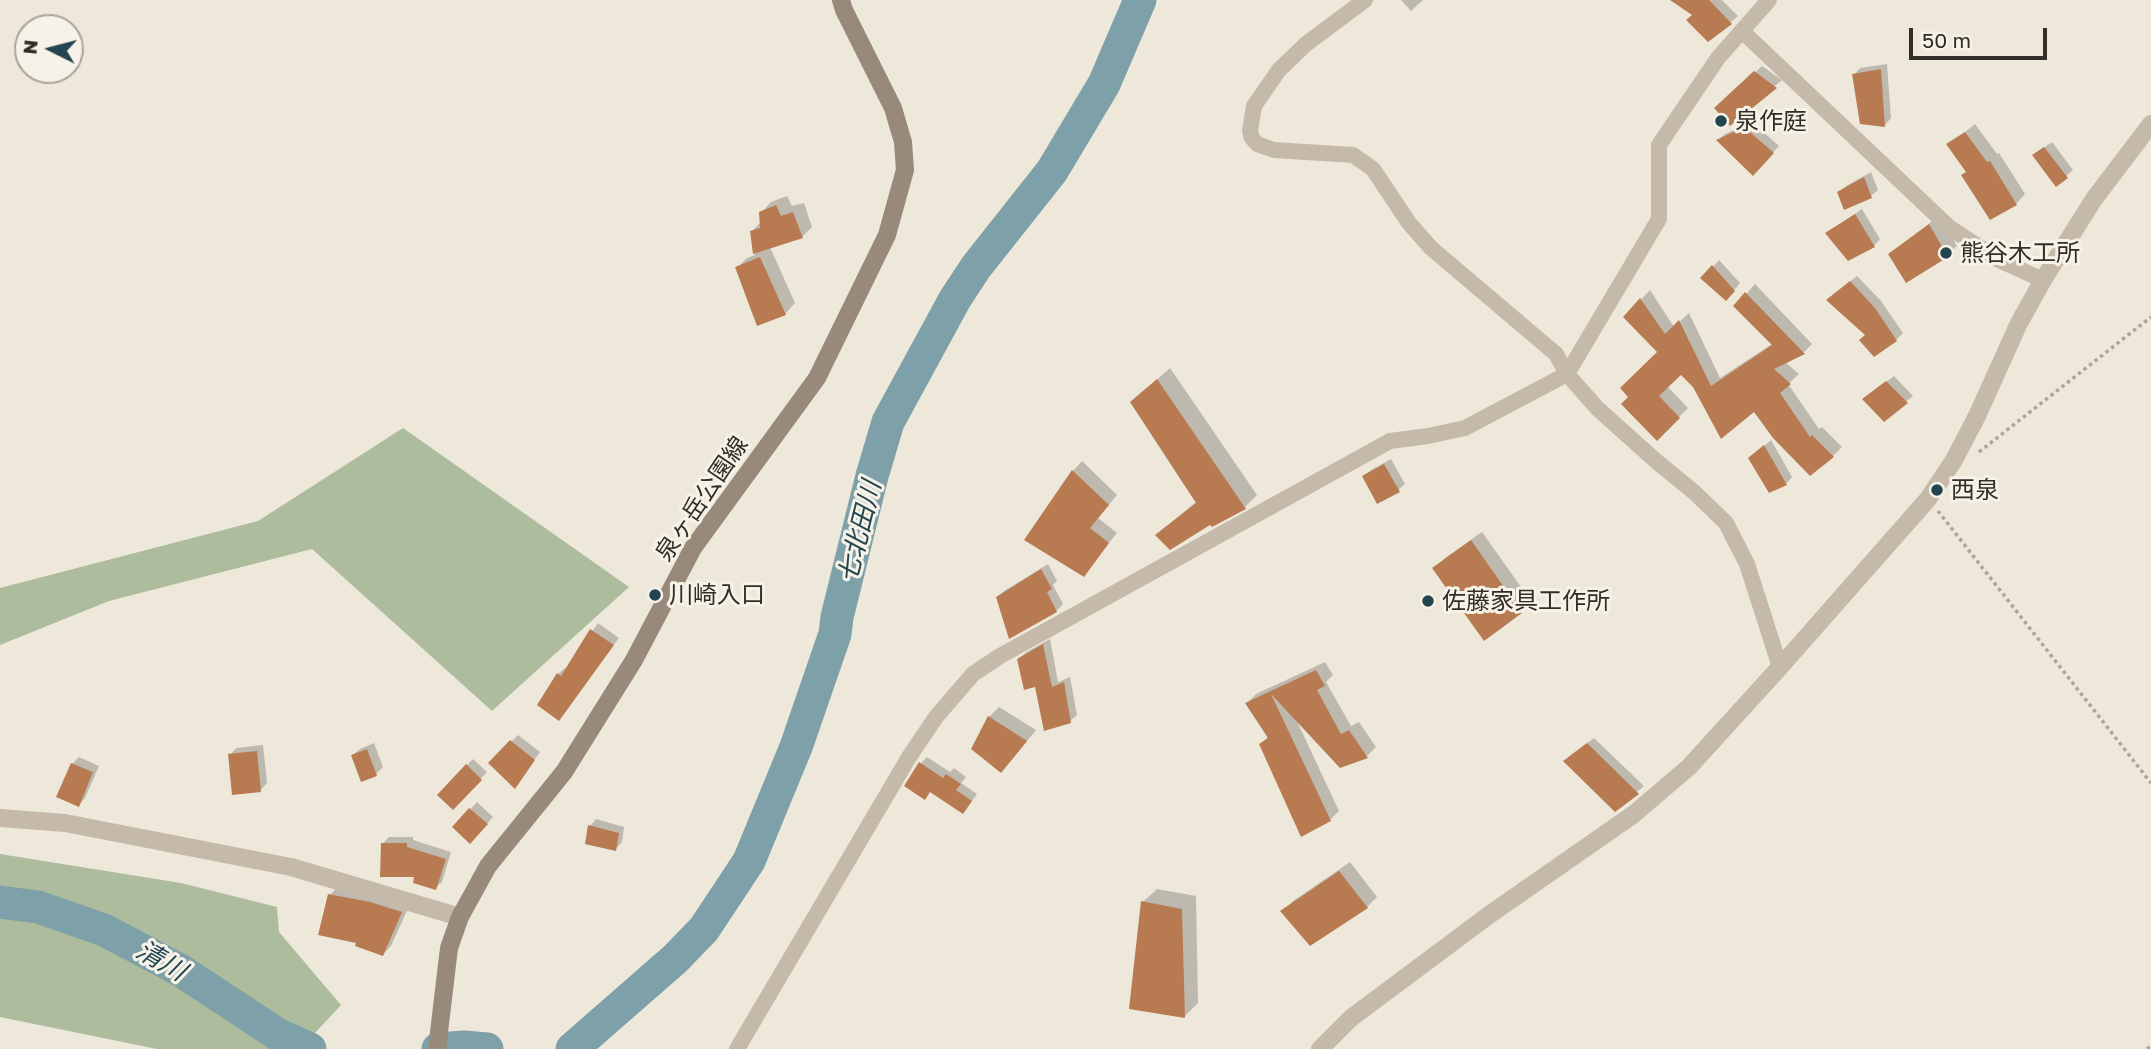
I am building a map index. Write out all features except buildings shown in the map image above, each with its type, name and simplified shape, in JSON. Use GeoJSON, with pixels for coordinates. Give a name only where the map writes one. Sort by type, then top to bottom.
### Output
{"type":"FeatureCollection","features":[{"type":"Feature","properties":{"kind":"main road","name":"泉ヶ岳公園線"},"geometry":{"type":"LineString","coordinates":[[437,1049],[449,948],[460,917],[488,866],[564,772],[634,660],[693,548],[817,378],[887,235],[905,170],[903,142],[893,108],[841,0]]}},
{"type":"Feature","properties":{"kind":"street"},"geometry":{"type":"LineString","coordinates":[[1365,0],[1306,44],[1279,70],[1254,106],[1250,131],[1252,138],[1257,144],[1274,150],[1353,155],[1373,169],[1409,223],[1431,248],[1556,355],[1567,374],[1597,408],[1726,523],[1747,564],[1780,667]]}},
{"type":"Feature","properties":{"kind":"street"},"geometry":{"type":"LineString","coordinates":[[737,1049],[909,757],[936,717],[973,674],[1000,656],[1390,441],[1465,428],[1567,374],[1659,219],[1659,145],[1718,58],[1766,5],[1749,0]]}},
{"type":"Feature","properties":{"kind":"street"},"geometry":{"type":"LineString","coordinates":[[1743,32],[1950,228],[1999,260],[2043,280]]}},
{"type":"Feature","properties":{"kind":"street"},"geometry":{"type":"LineString","coordinates":[[1320,1049],[1351,1018],[1489,915],[1634,814],[1689,767],[1780,667],[1928,499],[1954,460],[2019,323],[2043,280],[2094,199],[2151,124]]}},
{"type":"Feature","properties":{"kind":"street"},"geometry":{"type":"LineString","coordinates":[[0,818],[65,823],[291,867],[460,917]]}},
{"type":"Feature","properties":{"kind":"path"},"geometry":{"type":"LineString","coordinates":[[1954,460],[1979,452],[2151,317]]}},
{"type":"Feature","properties":{"kind":"path"},"geometry":{"type":"LineString","coordinates":[[1928,499],[2151,783]]}},
{"type":"Feature","properties":{"kind":"path"},"geometry":{"type":"LineString","coordinates":[[2147,1049],[2151,1046]]}},
{"type":"Feature","properties":{"kind":"green space"},"geometry":{"type":"Polygon","coordinates":[[[403,428],[629,587],[492,711],[312,549],[109,601],[0,645],[0,588],[258,521],[403,428]]]}},
{"type":"Feature","properties":{"kind":"green space"},"geometry":{"type":"Polygon","coordinates":[[[0,854],[181,883],[277,907],[279,932],[341,1005],[300,1049],[157,1049],[0,1017],[0,854]]]}},
{"type":"Feature","properties":{"kind":"waterway","name":"七北田川"},"geometry":{"type":"LineString","coordinates":[[572,1049],[675,959],[704,929],[749,861],[796,747],[835,634],[872,476],[888,422],[955,299],[976,267],[1052,171],[1104,84],[1140,0]]}},
{"type":"Feature","properties":{"kind":"waterway","name":"清川"},"geometry":{"type":"LineString","coordinates":[[0,902],[38,907],[104,930],[180,970],[277,1034],[310,1049]]}},
{"type":"Feature","properties":{"kind":"waterway","name":"清川"},"geometry":{"type":"LineString","coordinates":[[438,1049],[487,1049]]}},
{"type":"Feature","properties":{"kind":"place","name":"泉作庭"},"geometry":{"type":"Point","coordinates":[1721,121]}},
{"type":"Feature","properties":{"kind":"place","name":"熊谷木工所"},"geometry":{"type":"Point","coordinates":[1946,253]}},
{"type":"Feature","properties":{"kind":"place","name":"西泉"},"geometry":{"type":"Point","coordinates":[1937,490]}},
{"type":"Feature","properties":{"kind":"place","name":"川崎入口"},"geometry":{"type":"Point","coordinates":[655,595]}},
{"type":"Feature","properties":{"kind":"place","name":"佐藤家具工作所"},"geometry":{"type":"Point","coordinates":[1428,601]}}]}
